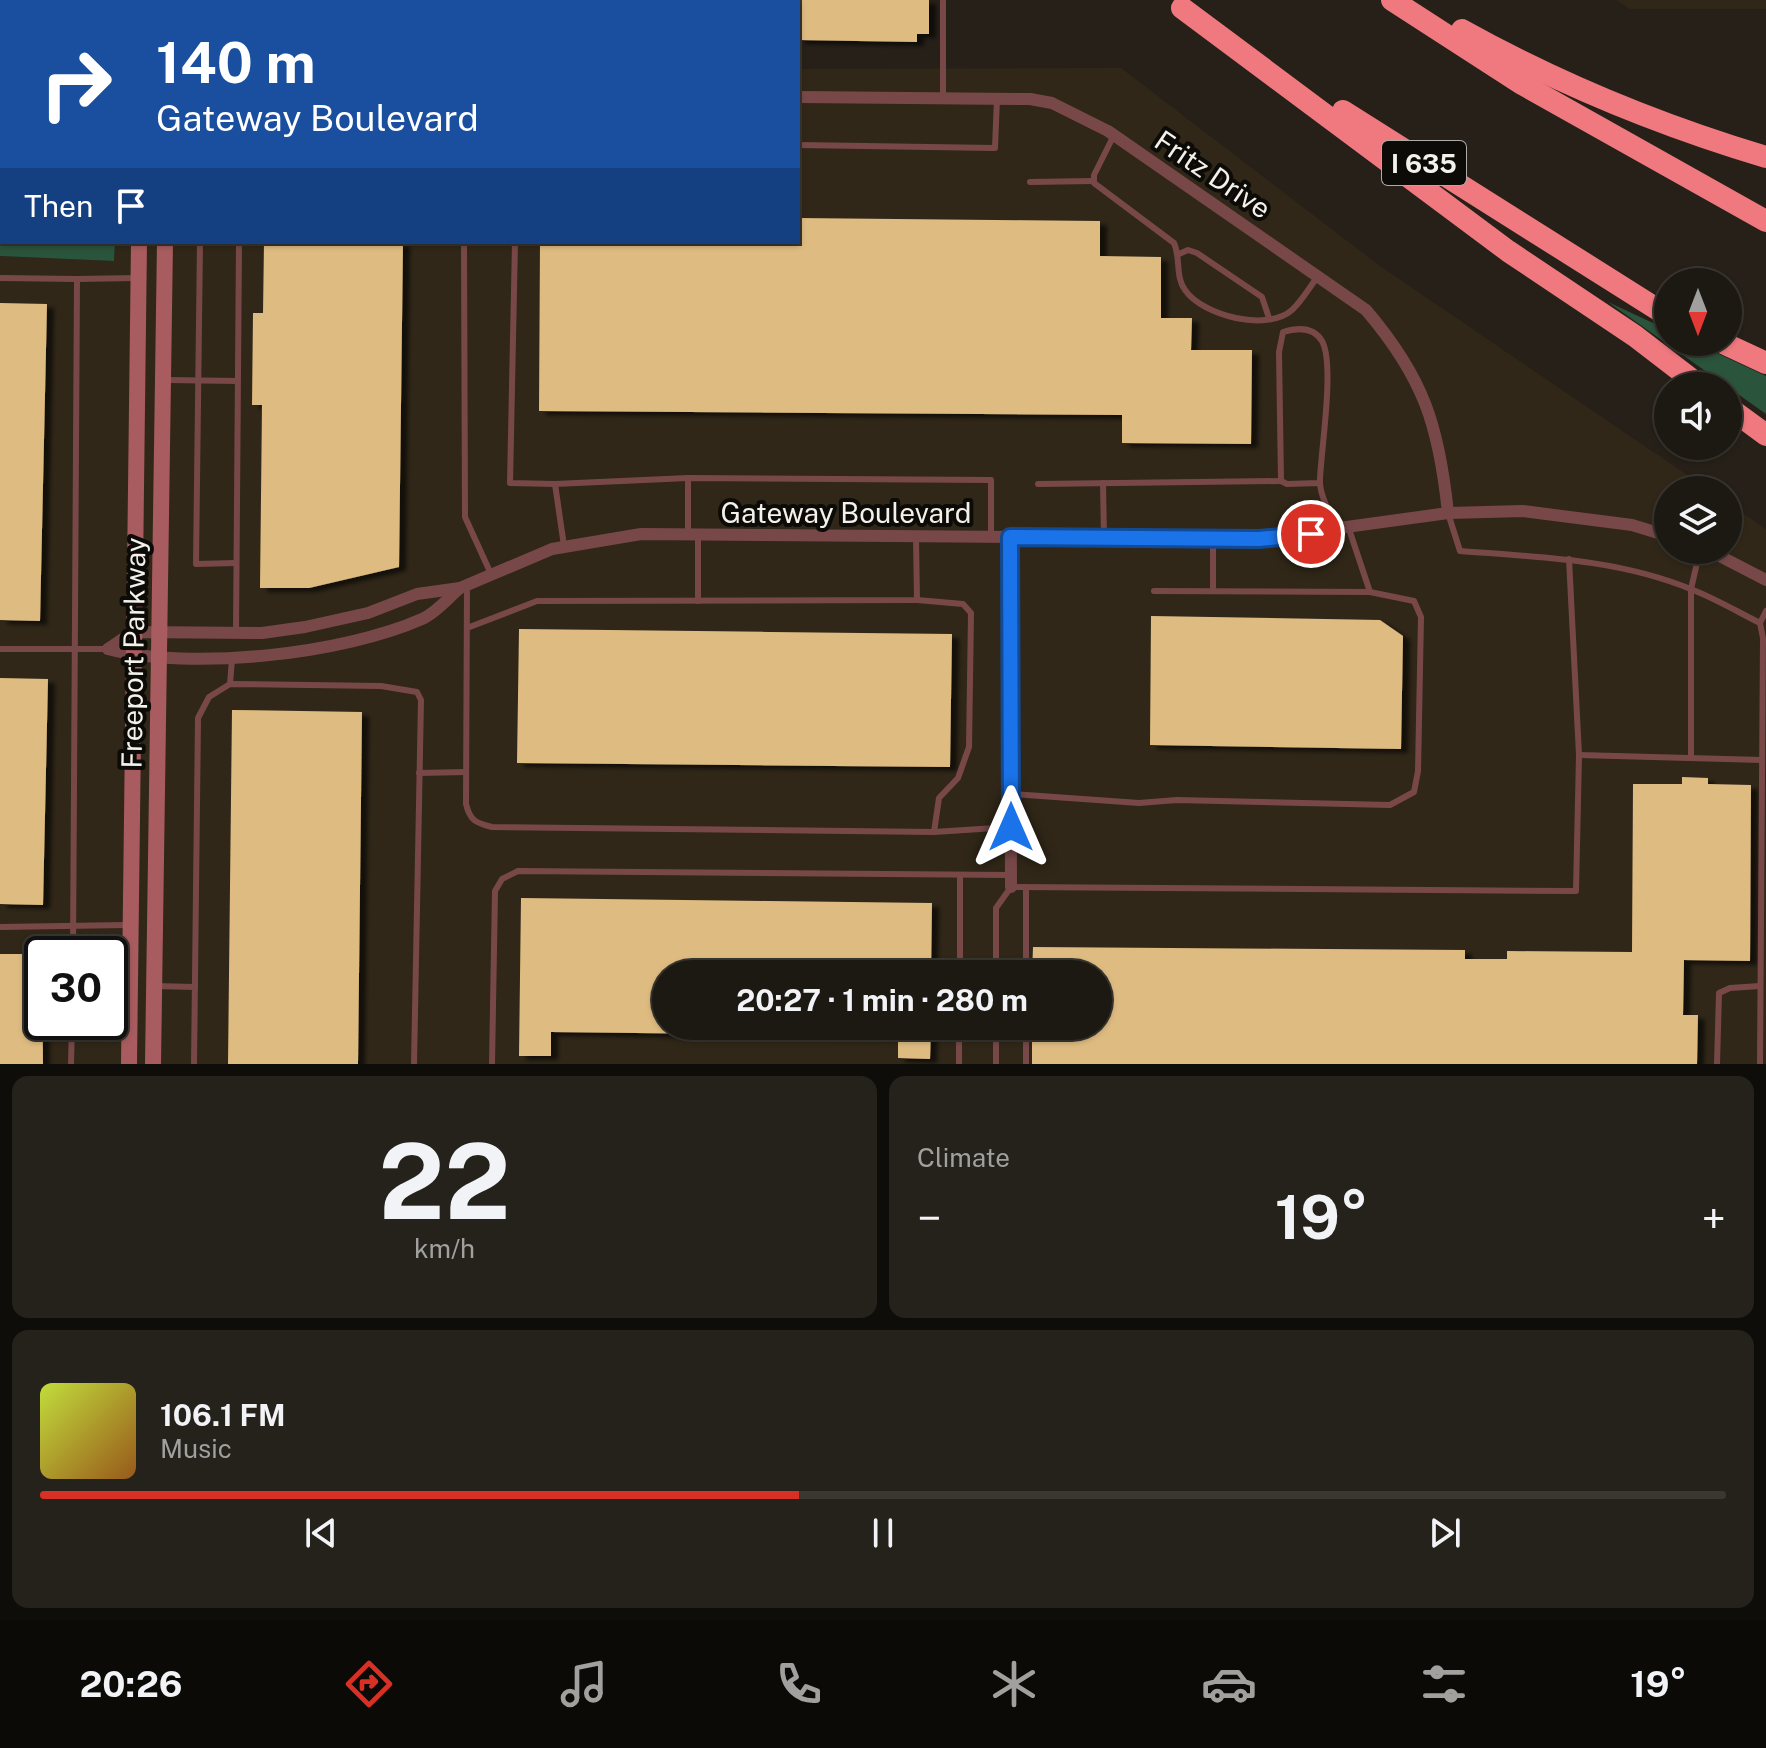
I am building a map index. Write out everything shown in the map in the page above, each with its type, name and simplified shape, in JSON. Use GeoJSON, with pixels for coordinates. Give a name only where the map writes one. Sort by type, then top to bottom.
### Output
{"type":"FeatureCollection","features":[{"type":"Feature","properties":{"kind":"highway"},"geometry":{"type":"LineString","coordinates":[[1392,0],[1522,84],[1766,221]]}},
{"type":"Feature","properties":{"kind":"highway"},"geometry":{"type":"LineString","coordinates":[[1410,0],[1577,90],[1630,112],[1766,157]]}},
{"type":"Feature","properties":{"kind":"highway"},"geometry":{"type":"LineString","coordinates":[[1176,4],[1508,251],[1635,336],[1682,372]]}},
{"type":"Feature","properties":{"kind":"highway","name":"I 635"},"geometry":{"type":"LineString","coordinates":[[1176,4],[1654,307]]}},
{"type":"Feature","properties":{"kind":"highway"},"geometry":{"type":"LineString","coordinates":[[1742,352],[1766,363]]}},
{"type":"Feature","properties":{"kind":"highway"},"geometry":{"type":"LineString","coordinates":[[1742,417],[1766,435]]}},
{"type":"Feature","properties":{"kind":"main road","name":"Freeport Parkway"},"geometry":{"type":"LineString","coordinates":[[129,1064],[139,244]]}},
{"type":"Feature","properties":{"kind":"main road","name":"Freeport Parkway"},"geometry":{"type":"LineString","coordinates":[[153,1064],[165,244]]}},
{"type":"Feature","properties":{"kind":"street","name":"Fritz Drive"},"geometry":{"type":"LineString","coordinates":[[800,97],[997,98],[1052,103],[1114,135],[1366,310],[1391,339],[1418,383],[1441,449],[1448,513]]}},
{"type":"Feature","properties":{"kind":"street","name":"Gateway Boulevard"},"geometry":{"type":"LineString","coordinates":[[133,632],[236,633],[305,627],[368,613],[417,594],[464,586],[564,547],[641,534],[1259,539],[1343,530],[1448,513],[1523,511],[1569,514],[1654,532]]}},
{"type":"Feature","properties":{"kind":"street"},"geometry":{"type":"LineString","coordinates":[[1010,537],[1011,881]]}},
{"type":"Feature","properties":{"kind":"street"},"geometry":{"type":"LineString","coordinates":[[1735,564],[1766,580]]}},
{"type":"Feature","properties":{"kind":"street","name":"Gateway Boulevard"},"geometry":{"type":"LineString","coordinates":[[108,649],[134,655],[160,656],[290,654],[353,642],[424,618],[464,586]]}},
{"type":"Feature","properties":{"kind":"street"},"geometry":{"type":"LineString","coordinates":[[108,649],[133,632]]}},
{"type":"Feature","properties":{"kind":"lane"},"geometry":{"type":"LineString","coordinates":[[943,0],[943,98]]}},
{"type":"Feature","properties":{"kind":"lane"},"geometry":{"type":"LineString","coordinates":[[800,145],[995,148],[997,98]]}},
{"type":"Feature","properties":{"kind":"lane"},"geometry":{"type":"LineString","coordinates":[[1094,181],[1114,135]]}},
{"type":"Feature","properties":{"kind":"lane"},"geometry":{"type":"LineString","coordinates":[[1030,182],[1094,181],[1174,243],[1179,254],[1180,280],[1187,293],[1224,317],[1269,318],[1287,313],[1319,275]]}},
{"type":"Feature","properties":{"kind":"lane"},"geometry":{"type":"LineString","coordinates":[[200,244],[196,564],[236,563]]}},
{"type":"Feature","properties":{"kind":"lane"},"geometry":{"type":"LineString","coordinates":[[236,633],[239,244]]}},
{"type":"Feature","properties":{"kind":"lane"},"geometry":{"type":"LineString","coordinates":[[464,244],[465,517],[491,574]]}},
{"type":"Feature","properties":{"kind":"lane"},"geometry":{"type":"LineString","coordinates":[[515,244],[510,483],[688,478],[991,480],[991,537]]}},
{"type":"Feature","properties":{"kind":"lane"},"geometry":{"type":"LineString","coordinates":[[1179,254],[1188,250],[1197,253],[1262,297],[1269,318]]}},
{"type":"Feature","properties":{"kind":"lane"},"geometry":{"type":"LineString","coordinates":[[0,278],[138,278]]}},
{"type":"Feature","properties":{"kind":"lane"},"geometry":{"type":"LineString","coordinates":[[74,936],[72,649],[78,498],[77,279]]}},
{"type":"Feature","properties":{"kind":"lane"},"geometry":{"type":"LineString","coordinates":[[1287,313],[1293,329]]}},
{"type":"Feature","properties":{"kind":"lane"},"geometry":{"type":"LineString","coordinates":[[1281,481],[1279,352],[1283,332],[1293,329],[1311,331],[1322,341],[1326,367],[1319,483],[1370,592]]}},
{"type":"Feature","properties":{"kind":"lane"},"geometry":{"type":"LineString","coordinates":[[163,380],[238,381]]}},
{"type":"Feature","properties":{"kind":"lane"},"geometry":{"type":"LineString","coordinates":[[688,478],[698,601]]}},
{"type":"Feature","properties":{"kind":"lane"},"geometry":{"type":"LineString","coordinates":[[1103,483],[1104,538]]}},
{"type":"Feature","properties":{"kind":"lane"},"geometry":{"type":"LineString","coordinates":[[1038,484],[1319,483]]}},
{"type":"Feature","properties":{"kind":"lane"},"geometry":{"type":"LineString","coordinates":[[555,484],[564,547]]}},
{"type":"Feature","properties":{"kind":"lane"},"geometry":{"type":"LineString","coordinates":[[1448,513],[1460,551],[1569,559],[1615,567],[1691,589],[1760,623]]}},
{"type":"Feature","properties":{"kind":"lane"},"geometry":{"type":"LineString","coordinates":[[916,537],[917,600]]}},
{"type":"Feature","properties":{"kind":"lane"},"geometry":{"type":"LineString","coordinates":[[1213,539],[1213,590]]}},
{"type":"Feature","properties":{"kind":"lane"},"geometry":{"type":"LineString","coordinates":[[492,1064],[495,891],[502,879],[518,871],[960,875],[1011,881],[1026,887],[1576,891],[1579,755],[1569,559]]}},
{"type":"Feature","properties":{"kind":"lane"},"geometry":{"type":"LineString","coordinates":[[1691,758],[1691,589],[1697,564]]}},
{"type":"Feature","properties":{"kind":"lane"},"geometry":{"type":"LineString","coordinates":[[464,586],[467,628],[466,772],[469,817],[477,824],[492,827],[934,832],[1011,827]]}},
{"type":"Feature","properties":{"kind":"lane"},"geometry":{"type":"LineString","coordinates":[[1011,794],[1139,803],[1177,800],[1390,805],[1414,792],[1418,771],[1421,617],[1414,601],[1370,592],[1154,591]]}},
{"type":"Feature","properties":{"kind":"lane"},"geometry":{"type":"LineString","coordinates":[[467,628],[537,601],[917,600],[963,604],[971,613],[969,747],[958,778],[939,798],[934,832]]}},
{"type":"Feature","properties":{"kind":"lane"},"geometry":{"type":"LineString","coordinates":[[1760,1064],[1760,623],[1766,611]]}},
{"type":"Feature","properties":{"kind":"lane"},"geometry":{"type":"LineString","coordinates":[[0,649],[108,649]]}},
{"type":"Feature","properties":{"kind":"lane"},"geometry":{"type":"LineString","coordinates":[[230,684],[232,656]]}},
{"type":"Feature","properties":{"kind":"lane"},"geometry":{"type":"LineString","coordinates":[[194,1064],[198,718],[209,697],[230,684],[381,686],[417,692],[421,700],[414,1064]]}},
{"type":"Feature","properties":{"kind":"lane"},"geometry":{"type":"LineString","coordinates":[[1579,755],[1762,760]]}},
{"type":"Feature","properties":{"kind":"lane"},"geometry":{"type":"LineString","coordinates":[[419,773],[466,772]]}},
{"type":"Feature","properties":{"kind":"lane"},"geometry":{"type":"LineString","coordinates":[[960,875],[960,960]]}},
{"type":"Feature","properties":{"kind":"lane"},"geometry":{"type":"LineString","coordinates":[[996,960],[996,908],[1011,881]]}},
{"type":"Feature","properties":{"kind":"lane"},"geometry":{"type":"LineString","coordinates":[[1026,887],[1026,960]]}},
{"type":"Feature","properties":{"kind":"lane"},"geometry":{"type":"LineString","coordinates":[[0,927],[131,925]]}},
{"type":"Feature","properties":{"kind":"lane"},"geometry":{"type":"LineString","coordinates":[[154,986],[195,987]]}},
{"type":"Feature","properties":{"kind":"lane"},"geometry":{"type":"LineString","coordinates":[[1717,1064],[1719,993],[1730,988],[1760,986]]}},
{"type":"Feature","properties":{"kind":"lane"},"geometry":{"type":"LineString","coordinates":[[71,1064],[72,1040]]}},
{"type":"Feature","properties":{"kind":"lane"},"geometry":{"type":"LineString","coordinates":[[959,1040],[959,1064]]}},
{"type":"Feature","properties":{"kind":"lane"},"geometry":{"type":"LineString","coordinates":[[996,1040],[996,1064]]}},
{"type":"Feature","properties":{"kind":"lane"},"geometry":{"type":"LineString","coordinates":[[1026,1040],[1026,1064]]}},
{"type":"Feature","properties":{"kind":"shaded area"},"geometry":{"type":"Polygon","coordinates":[[[1616,0],[1766,0],[1766,9],[1630,9],[1616,0]]]}},
{"type":"Feature","properties":{"kind":"shaded area"},"geometry":{"type":"Polygon","coordinates":[[[1121,68],[1380,266],[1654,453],[1654,460],[1665,460],[1688,476],[1654,476],[1654,564],[1742,564],[1742,513],[1766,529],[1766,1064],[0,1064],[0,256],[114,261],[115,244],[800,244],[800,69],[1121,68]]]}},
{"type":"Feature","properties":{"kind":"green space"},"geometry":{"type":"Polygon","coordinates":[[[0,244],[115,244],[114,261],[0,256],[0,244]]]}},
{"type":"Feature","properties":{"kind":"green space"},"geometry":{"type":"Polygon","coordinates":[[[1608,302],[1654,323],[1654,335],[1608,302]]]}},
{"type":"Feature","properties":{"kind":"green space"},"geometry":{"type":"Polygon","coordinates":[[[1684,356],[1723,356],[1766,376],[1766,414],[1742,397],[1742,372],[1707,372],[1684,356]]]}},
{"type":"Feature","properties":{"kind":"building"},"geometry":{"type":"Polygon","coordinates":[[[800,0],[929,0],[929,34],[917,34],[917,42],[800,40],[800,0]]]}},
{"type":"Feature","properties":{"kind":"building"},"geometry":{"type":"Polygon","coordinates":[[[800,218],[1100,221],[1100,256],[1161,257],[1161,318],[1192,318],[1191,350],[1252,350],[1251,444],[1122,443],[1122,415],[539,411],[540,244],[800,244],[800,218]]]}},
{"type":"Feature","properties":{"kind":"building"},"geometry":{"type":"Polygon","coordinates":[[[264,244],[403,244],[399,567],[309,588],[260,588],[262,405],[252,405],[253,313],[263,313],[264,244]]]}},
{"type":"Feature","properties":{"kind":"building"},"geometry":{"type":"Polygon","coordinates":[[[0,303],[47,304],[40,621],[0,620],[0,303]]]}},
{"type":"Feature","properties":{"kind":"building"},"geometry":{"type":"Polygon","coordinates":[[[1151,616],[1380,620],[1403,636],[1401,749],[1150,745],[1151,616]]]}},
{"type":"Feature","properties":{"kind":"building"},"geometry":{"type":"Polygon","coordinates":[[[519,629],[952,634],[950,767],[517,763],[519,629]]]}},
{"type":"Feature","properties":{"kind":"building"},"geometry":{"type":"Polygon","coordinates":[[[0,678],[48,679],[43,905],[0,904],[0,678]]]}},
{"type":"Feature","properties":{"kind":"building"},"geometry":{"type":"Polygon","coordinates":[[[232,710],[362,712],[358,1064],[228,1064],[232,710]]]}},
{"type":"Feature","properties":{"kind":"building"},"geometry":{"type":"Polygon","coordinates":[[[1682,777],[1708,778],[1708,784],[1751,785],[1750,961],[1684,960],[1683,1015],[1698,1015],[1697,1064],[1032,1064],[1032,1040],[1112,1040],[1112,960],[1033,960],[1033,947],[1465,950],[1465,959],[1507,959],[1507,951],[1632,952],[1633,784],[1682,784],[1682,777]]]}},
{"type":"Feature","properties":{"kind":"building"},"geometry":{"type":"Polygon","coordinates":[[[521,898],[932,903],[931,960],[652,960],[652,1033],[551,1032],[551,1056],[519,1056],[521,898]]]}},
{"type":"Feature","properties":{"kind":"building"},"geometry":{"type":"Polygon","coordinates":[[[0,954],[24,954],[24,1040],[43,1040],[43,1064],[0,1064],[0,954]]]}},
{"type":"Feature","properties":{"kind":"building"},"geometry":{"type":"Polygon","coordinates":[[[898,1040],[931,1040],[930,1059],[898,1058],[898,1040]]]}},
{"type":"Feature","properties":{"kind":"route"},"geometry":{"type":"LineString","coordinates":[[1011,827],[1010,537],[1259,539],[1311,534]]}}]}
